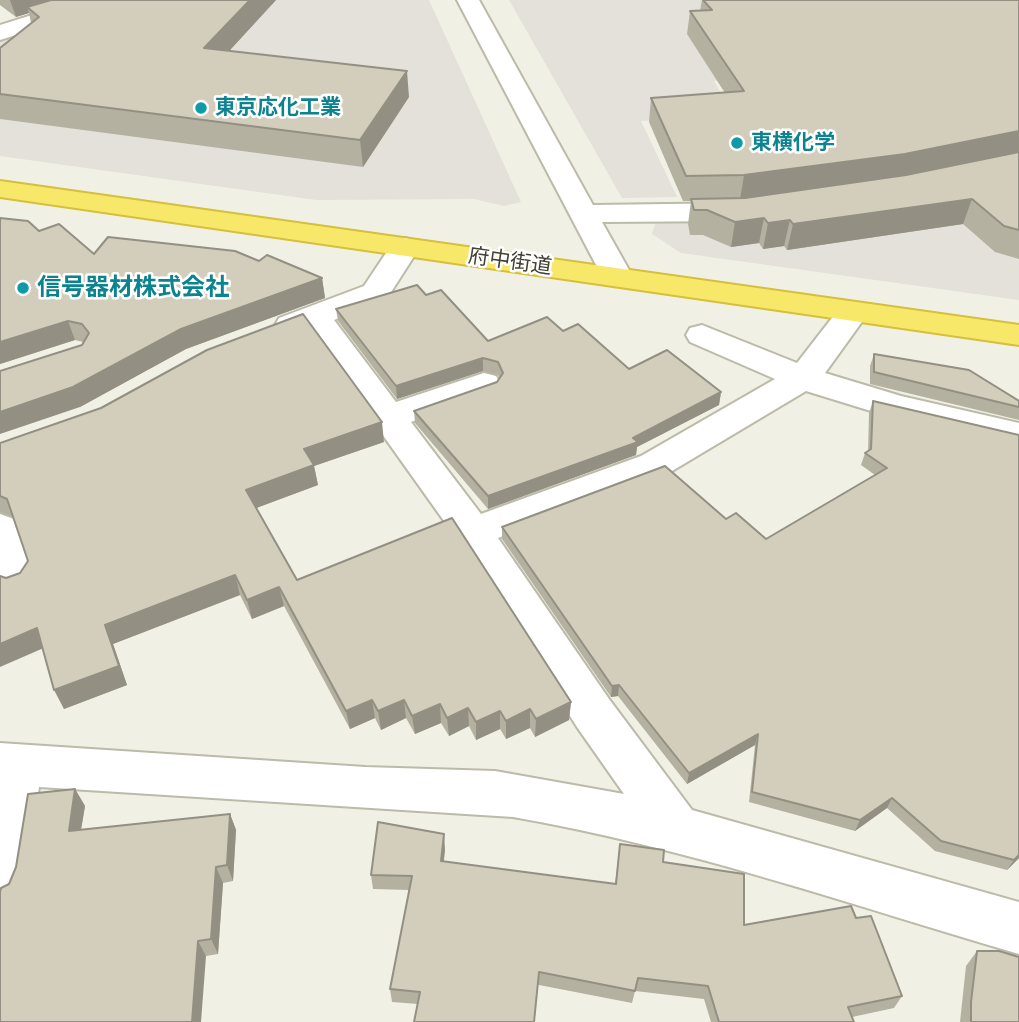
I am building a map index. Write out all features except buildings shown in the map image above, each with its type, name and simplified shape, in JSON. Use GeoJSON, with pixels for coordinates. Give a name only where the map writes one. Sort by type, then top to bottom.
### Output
{"type":"FeatureCollection","features":[{"type":"Feature","properties":{"kind":"highway","name":"府中街道"},"geometry":{"type":"LineString","coordinates":[[0,189],[1019,335]]}},
{"type":"Feature","properties":{"kind":"street"},"geometry":{"type":"LineString","coordinates":[[0,33],[103,0]]}},
{"type":"Feature","properties":{"kind":"street"},"geometry":{"type":"LineString","coordinates":[[468,0],[617,277]]}},
{"type":"Feature","properties":{"kind":"street"},"geometry":{"type":"LineString","coordinates":[[583,214],[740,212],[766,209]]}},
{"type":"Feature","properties":{"kind":"street"},"geometry":{"type":"LineString","coordinates":[[263,335],[375,293],[405,247]]}},
{"type":"Feature","properties":{"kind":"street"},"geometry":{"type":"LineString","coordinates":[[473,532],[654,465],[804,377],[853,312]]}},
{"type":"Feature","properties":{"kind":"street"},"geometry":{"type":"LineString","coordinates":[[314,316],[473,532],[593,713],[677,829]]}},
{"type":"Feature","properties":{"kind":"street"},"geometry":{"type":"LineString","coordinates":[[702,335],[739,352],[868,401],[1019,435]]}},
{"type":"Feature","properties":{"kind":"street"},"geometry":{"type":"LineString","coordinates":[[390,418],[484,384]]}},
{"type":"Feature","properties":{"kind":"street"},"geometry":{"type":"LineString","coordinates":[[0,529],[15,579]]}},
{"type":"Feature","properties":{"kind":"street"},"geometry":{"type":"LineString","coordinates":[[0,882],[10,764],[368,788],[510,794],[604,811],[677,829],[926,904],[1019,928]]}},
{"type":"Feature","properties":{"kind":"shaded area"},"geometry":{"type":"Polygon","coordinates":[[[219,0],[429,0],[521,202],[504,206],[474,199],[316,200],[0,156],[0,40],[11,37],[219,32],[219,0]]]}},
{"type":"Feature","properties":{"kind":"shaded area"},"geometry":{"type":"Polygon","coordinates":[[[509,0],[751,0],[782,75],[714,81],[733,114],[641,121],[677,197],[622,198],[509,0]]]}},
{"type":"Feature","properties":{"kind":"shaded area","name":"東横化学"},"geometry":{"type":"Polygon","coordinates":[[[1019,173],[1019,300],[681,253],[652,234],[656,222],[758,219],[1019,173]]]}},
{"type":"Feature","properties":{"kind":"place","name":"東京応化工業"},"geometry":{"type":"Point","coordinates":[201,108]}},
{"type":"Feature","properties":{"kind":"place","name":"東横化学"},"geometry":{"type":"Point","coordinates":[737,143]}},
{"type":"Feature","properties":{"kind":"place","name":"信号器材株式会社"},"geometry":{"type":"Point","coordinates":[23,288]}}]}
